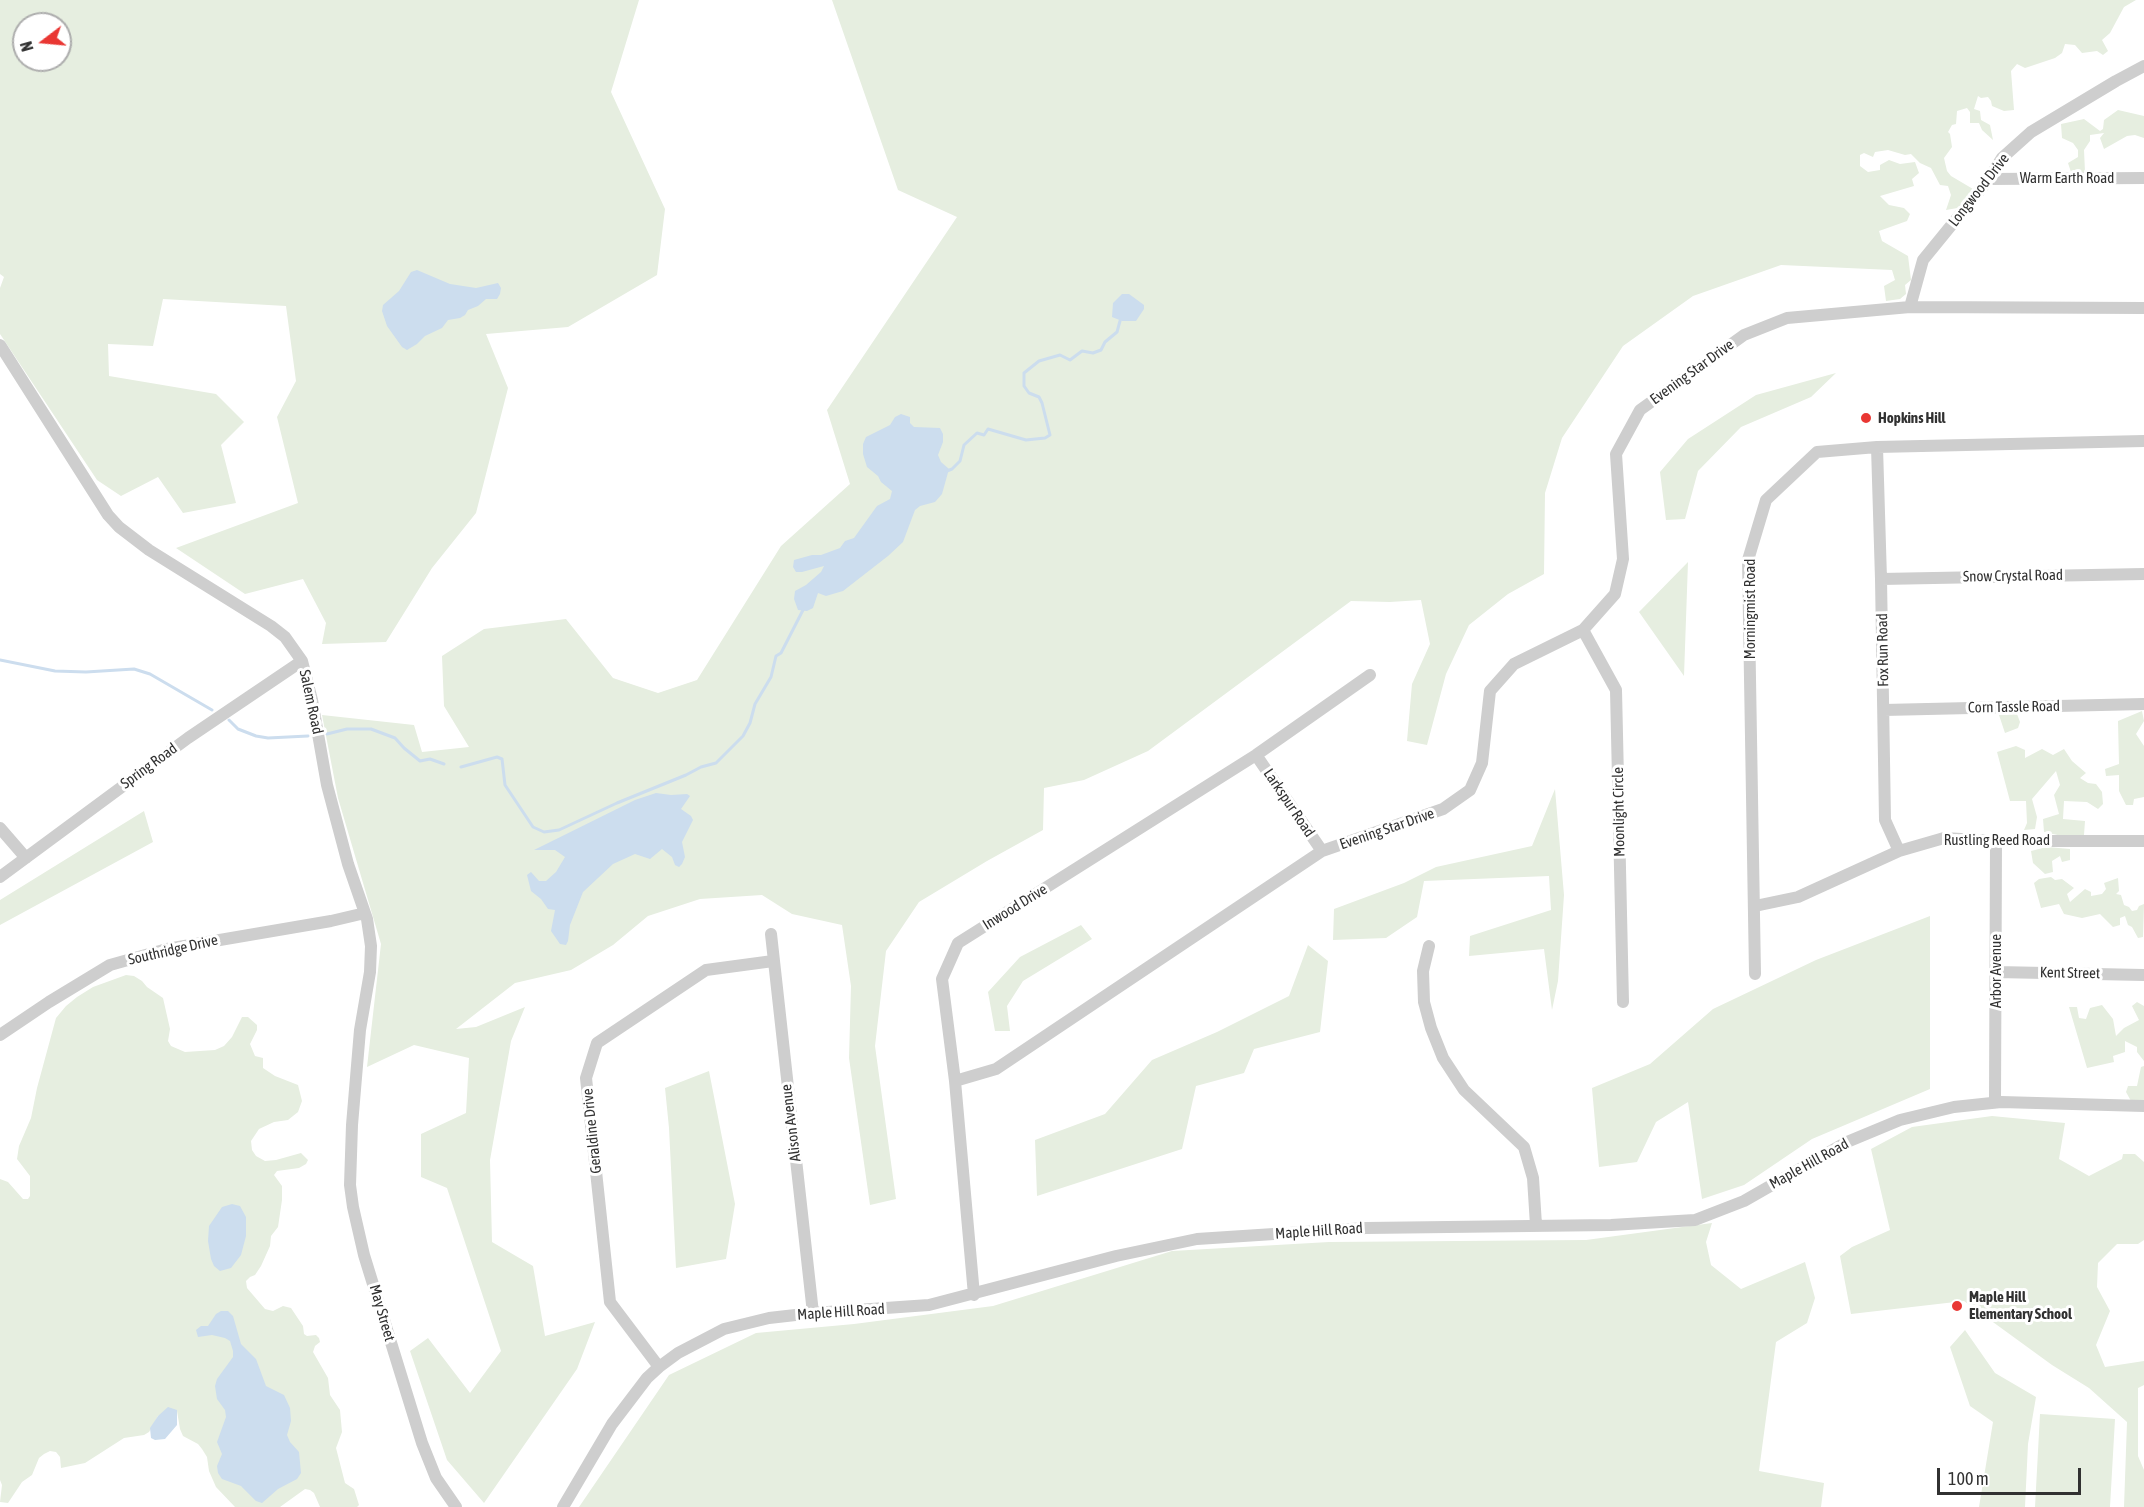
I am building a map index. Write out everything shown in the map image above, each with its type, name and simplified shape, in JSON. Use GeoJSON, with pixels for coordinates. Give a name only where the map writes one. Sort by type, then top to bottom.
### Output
{"type":"FeatureCollection","features":[{"type":"Feature","properties":{"kind":"street","name":"Longwood Drive"},"geometry":{"type":"LineString","coordinates":[[1910,307],[1923,260],[1989,179],[2002,158],[2031,132],[2144,66]]}},
{"type":"Feature","properties":{"kind":"street","name":"Warm Earth Road"},"geometry":{"type":"LineString","coordinates":[[1989,179],[2144,178]]}},
{"type":"Feature","properties":{"kind":"street","name":"Evening Star Drive"},"geometry":{"type":"LineString","coordinates":[[955,1081],[996,1069],[1322,851],[1443,809],[1470,790],[1482,763],[1490,691],[1514,664],[1583,630],[1615,594],[1623,559],[1616,454],[1640,410],[1743,335],[1787,318],[1910,307],[2144,308]]}},
{"type":"Feature","properties":{"kind":"street","name":"Salem Road"},"geometry":{"type":"LineString","coordinates":[[0,345],[108,514],[119,526],[149,550],[271,626],[294,647],[302,661],[312,700],[327,785],[348,864],[370,933],[371,960],[360,1030],[354,1109]]}},
{"type":"Feature","properties":{"kind":"street","name":"Morningmist Road"},"geometry":{"type":"LineString","coordinates":[[1755,974],[1748,560],[1766,500],[1817,452],[1877,447],[2144,441]]}},
{"type":"Feature","properties":{"kind":"street","name":"Fox Run Road"},"geometry":{"type":"LineString","coordinates":[[1877,447],[1885,820],[1899,851]]}},
{"type":"Feature","properties":{"kind":"street","name":"Snow Crystal Road"},"geometry":{"type":"LineString","coordinates":[[1881,579],[2144,574]]}},
{"type":"Feature","properties":{"kind":"street","name":"Moonlight Circle"},"geometry":{"type":"LineString","coordinates":[[1583,630],[1616,690],[1623,1002]]}},
{"type":"Feature","properties":{"kind":"street","name":"Spring Road"},"geometry":{"type":"LineString","coordinates":[[0,877],[191,736],[302,661]]}},
{"type":"Feature","properties":{"kind":"street","name":"Inwood Drive"},"geometry":{"type":"LineString","coordinates":[[974,1294],[955,1081],[942,979],[958,943],[1256,754],[1370,675]]}},
{"type":"Feature","properties":{"kind":"street","name":"Corn Tassle Road"},"geometry":{"type":"LineString","coordinates":[[1884,710],[2144,704]]}},
{"type":"Feature","properties":{"kind":"street","name":"Larkspur Road"},"geometry":{"type":"LineString","coordinates":[[1256,754],[1322,851]]}},
{"type":"Feature","properties":{"kind":"street"},"geometry":{"type":"LineString","coordinates":[[0,828],[26,858]]}},
{"type":"Feature","properties":{"kind":"street","name":"Rustling Reed Road"},"geometry":{"type":"LineString","coordinates":[[1755,906],[1798,897],[1899,851],[1944,838],[1996,841],[2144,841]]}},
{"type":"Feature","properties":{"kind":"street","name":"Arbor Avenue"},"geometry":{"type":"LineString","coordinates":[[1995,1102],[1996,841]]}},
{"type":"Feature","properties":{"kind":"street","name":"Southridge Drive"},"geometry":{"type":"LineString","coordinates":[[0,1035],[111,965],[167,949],[365,913]]}},
{"type":"Feature","properties":{"kind":"street","name":"Alison Avenue"},"geometry":{"type":"LineString","coordinates":[[771,934],[813,1312]]}},
{"type":"Feature","properties":{"kind":"street"},"geometry":{"type":"LineString","coordinates":[[1429,946],[1423,971],[1424,1002],[1431,1028],[1443,1058],[1464,1090],[1524,1147],[1533,1178],[1536,1225]]}},
{"type":"Feature","properties":{"kind":"street","name":"Geraldine Drive"},"geometry":{"type":"LineString","coordinates":[[659,1367],[610,1302],[586,1078],[597,1043],[706,970],[773,961]]}},
{"type":"Feature","properties":{"kind":"street","name":"Kent Street"},"geometry":{"type":"LineString","coordinates":[[1996,972],[2144,975]]}},
{"type":"Feature","properties":{"kind":"street","name":"Maple Hill Road"},"geometry":{"type":"LineString","coordinates":[[563,1507],[612,1424],[635,1392],[659,1367],[696,1343],[724,1329],[769,1318],[813,1312],[929,1305],[1116,1256],[1197,1239],[1366,1228],[1611,1225],[1695,1220],[1744,1201],[1847,1142],[1900,1120],[1954,1107],[1995,1102],[2144,1106]]}},
{"type":"Feature","properties":{"kind":"street","name":"May Street"},"geometry":{"type":"LineString","coordinates":[[354,1109],[350,1185],[364,1252],[422,1443],[436,1478],[456,1507]]}},
{"type":"Feature","properties":{"kind":"shaded area"},"geometry":{"type":"Polygon","coordinates":[[[0,0],[639,0],[611,92],[665,209],[657,275],[568,327],[486,334],[508,388],[476,513],[432,568],[386,642],[322,644],[326,623],[303,579],[245,594],[176,548],[298,503],[277,417],[296,381],[286,306],[163,299],[153,346],[108,344],[109,376],[216,394],[244,422],[221,445],[236,503],[183,513],[158,477],[121,496],[97,480],[0,334],[0,288],[4,277],[0,274],[0,0]]]}},
{"type":"Feature","properties":{"kind":"shaded area"},"geometry":{"type":"Polygon","coordinates":[[[832,0],[2136,0],[2124,7],[2110,33],[2102,40],[2108,51],[2103,55],[2097,51],[2082,53],[2075,45],[2065,44],[2062,53],[2055,58],[2025,68],[2017,64],[2011,71],[2014,110],[2004,111],[1992,106],[1988,97],[1978,96],[1974,109],[1980,111],[1981,120],[1990,125],[1993,140],[1982,130],[1979,123],[1970,123],[1970,112],[1967,108],[1957,111],[1956,124],[1952,125],[1948,132],[1952,147],[1944,158],[1947,171],[1951,176],[1973,189],[1963,207],[1946,210],[1951,195],[1948,186],[1940,185],[1931,168],[1920,163],[1911,154],[1905,155],[1888,150],[1875,152],[1873,157],[1864,153],[1860,155],[1860,166],[1868,172],[1880,170],[1880,165],[1889,160],[1900,164],[1915,162],[1919,173],[1912,179],[1914,186],[1880,196],[1889,205],[1904,208],[1910,214],[1907,221],[1879,231],[1882,241],[1908,256],[1911,280],[1905,285],[1906,294],[1900,299],[1886,301],[1884,286],[1895,280],[1892,270],[1781,265],[1693,296],[1623,346],[1562,438],[1545,493],[1544,574],[1508,594],[1469,625],[1446,674],[1427,745],[1407,741],[1412,684],[1430,644],[1421,600],[1351,601],[1148,751],[1084,780],[1044,788],[1043,830],[919,902],[886,951],[875,1046],[896,1199],[870,1205],[849,1058],[851,986],[842,925],[792,914],[762,895],[700,899],[648,916],[613,945],[571,970],[515,983],[456,1029],[476,1027],[525,1007],[511,1041],[490,1160],[492,1242],[533,1266],[545,1336],[595,1322],[577,1369],[484,1503],[447,1460],[410,1351],[428,1338],[470,1393],[501,1351],[447,1188],[421,1177],[421,1134],[466,1113],[469,1058],[414,1045],[367,1067],[381,944],[338,798],[322,715],[414,725],[422,752],[469,747],[444,706],[442,656],[484,629],[566,619],[613,678],[658,693],[697,680],[781,546],[850,484],[827,410],[957,217],[898,190],[832,0]]]}},
{"type":"Feature","properties":{"kind":"shaded area"},"geometry":{"type":"Polygon","coordinates":[[[2118,110],[2144,116],[2144,138],[2135,135],[2127,136],[2104,149],[2100,138],[2104,133],[2090,135],[2090,141],[2084,150],[2085,172],[2071,172],[2068,163],[2078,157],[2078,150],[2073,143],[2062,138],[2061,124],[2084,119],[2100,131],[2103,129],[2104,120],[2118,110]]]}},
{"type":"Feature","properties":{"kind":"shaded area"},"geometry":{"type":"Polygon","coordinates":[[[1836,373],[1811,397],[1741,427],[1698,471],[1685,519],[1666,520],[1660,472],[1688,439],[1756,395],[1836,373]]]}},
{"type":"Feature","properties":{"kind":"shaded area"},"geometry":{"type":"Polygon","coordinates":[[[1688,562],[1684,676],[1639,612],[1688,562]]]}},
{"type":"Feature","properties":{"kind":"shaded area"},"geometry":{"type":"Polygon","coordinates":[[[2142,711],[2144,721],[2136,734],[2144,746],[2144,797],[2134,799],[2133,805],[2126,805],[2119,791],[2119,775],[2106,776],[2105,769],[2119,764],[2118,721],[2142,711]]]}},
{"type":"Feature","properties":{"kind":"shaded area"},"geometry":{"type":"Polygon","coordinates":[[[2017,714],[2020,722],[2018,728],[2005,733],[1999,715],[2017,714]]]}},
{"type":"Feature","properties":{"kind":"shaded area"},"geometry":{"type":"Polygon","coordinates":[[[2016,746],[2025,750],[2025,758],[2042,749],[2053,755],[2064,749],[2072,761],[2086,773],[2080,778],[2088,783],[2096,784],[2102,792],[2103,804],[2098,809],[2087,802],[2064,801],[2063,819],[2085,821],[2084,835],[2062,836],[2044,832],[2043,819],[2059,814],[2054,795],[2060,785],[2056,771],[2032,799],[2037,817],[2035,829],[2024,830],[2027,823],[2026,801],[2010,801],[1997,752],[2016,746]]]}},
{"type":"Feature","properties":{"kind":"shaded area"},"geometry":{"type":"Polygon","coordinates":[[[1555,789],[1564,895],[1558,981],[1552,1010],[1544,949],[1469,956],[1470,936],[1551,910],[1549,876],[1424,881],[1417,917],[1386,938],[1333,940],[1334,909],[1404,883],[1436,867],[1532,846],[1555,789]]]}},
{"type":"Feature","properties":{"kind":"shaded area"},"geometry":{"type":"Polygon","coordinates":[[[144,811],[153,842],[0,925],[0,900],[144,811]]]}},
{"type":"Feature","properties":{"kind":"shaded area"},"geometry":{"type":"Polygon","coordinates":[[[2047,847],[2070,849],[2070,860],[2062,862],[2060,856],[2052,861],[2053,872],[2045,874],[2033,863],[2031,851],[2047,847]]]}},
{"type":"Feature","properties":{"kind":"shaded area"},"geometry":{"type":"Polygon","coordinates":[[[2051,877],[2055,880],[2062,879],[2074,888],[2067,894],[2070,902],[2085,889],[2091,892],[2091,896],[2102,894],[2106,889],[2104,883],[2118,878],[2119,891],[2116,894],[2121,895],[2124,905],[2132,911],[2144,904],[2143,937],[2138,938],[2132,927],[2128,925],[2125,916],[2120,918],[2120,925],[2113,927],[2100,914],[2082,918],[2064,914],[2059,904],[2041,908],[2034,883],[2039,879],[2051,877]]]}},
{"type":"Feature","properties":{"kind":"shaded area"},"geometry":{"type":"Polygon","coordinates":[[[1930,916],[1930,1089],[1812,1139],[1744,1185],[1702,1199],[1688,1102],[1656,1122],[1637,1162],[1599,1167],[1592,1088],[1650,1064],[1713,1009],[1816,960],[1930,916]]]}},
{"type":"Feature","properties":{"kind":"shaded area"},"geometry":{"type":"Polygon","coordinates":[[[1081,925],[1092,939],[1023,981],[1007,1006],[1010,1031],[995,1031],[988,992],[1020,957],[1081,925]]]}},
{"type":"Feature","properties":{"kind":"shaded area"},"geometry":{"type":"Polygon","coordinates":[[[1308,945],[1328,961],[1320,1032],[1254,1049],[1244,1073],[1196,1086],[1182,1149],[1037,1196],[1035,1140],[1105,1114],[1152,1060],[1217,1032],[1289,996],[1308,945]]]}},
{"type":"Feature","properties":{"kind":"shaded area"},"geometry":{"type":"Polygon","coordinates":[[[126,975],[134,976],[163,998],[170,1029],[168,1041],[171,1046],[185,1052],[215,1050],[224,1046],[232,1037],[242,1017],[248,1017],[257,1025],[250,1044],[255,1056],[263,1058],[263,1068],[275,1076],[298,1085],[302,1101],[298,1112],[288,1120],[274,1122],[259,1129],[251,1141],[252,1150],[256,1156],[265,1161],[301,1153],[308,1160],[299,1168],[277,1171],[274,1175],[282,1186],[278,1227],[271,1236],[270,1246],[261,1266],[255,1275],[246,1281],[247,1288],[265,1309],[273,1311],[283,1306],[291,1308],[303,1326],[304,1334],[316,1335],[319,1338],[320,1342],[315,1346],[313,1352],[328,1378],[330,1395],[340,1410],[342,1432],[336,1448],[345,1483],[354,1489],[359,1505],[357,1507],[320,1507],[314,1493],[305,1489],[280,1507],[235,1507],[216,1487],[209,1471],[207,1457],[202,1449],[198,1444],[183,1436],[177,1411],[158,1416],[149,1432],[124,1438],[85,1463],[61,1468],[60,1457],[56,1452],[50,1451],[44,1454],[39,1458],[32,1475],[22,1482],[8,1503],[0,1502],[2,1485],[0,1480],[0,1179],[8,1182],[23,1199],[28,1199],[30,1196],[30,1176],[17,1159],[19,1146],[31,1118],[56,1018],[66,1006],[93,987],[126,975]]]}},
{"type":"Feature","properties":{"kind":"shaded area"},"geometry":{"type":"Polygon","coordinates":[[[2137,1002],[2144,1006],[2144,1061],[2137,1052],[2137,1047],[2125,1041],[2125,1052],[2113,1056],[2114,1062],[2087,1068],[2069,1007],[2077,1007],[2079,1018],[2086,1019],[2090,1008],[2102,1005],[2113,1019],[2116,1036],[2124,1028],[2139,1020],[2132,1006],[2137,1002]]]}},
{"type":"Feature","properties":{"kind":"shaded area"},"geometry":{"type":"Polygon","coordinates":[[[2144,1066],[2144,1101],[2131,1101],[2126,1092],[2128,1086],[2137,1086],[2141,1067],[2144,1066]]]}},
{"type":"Feature","properties":{"kind":"shaded area"},"geometry":{"type":"Polygon","coordinates":[[[709,1071],[735,1204],[726,1259],[676,1268],[665,1088],[709,1071]]]}},
{"type":"Feature","properties":{"kind":"shaded area"},"geometry":{"type":"Polygon","coordinates":[[[1992,1116],[2065,1123],[2059,1159],[2089,1176],[2122,1159],[2123,1154],[2135,1154],[2144,1162],[2144,1240],[2138,1244],[2117,1244],[2098,1263],[2097,1287],[2110,1311],[2096,1345],[2105,1367],[2144,1361],[2144,1385],[2138,1388],[2138,1456],[2144,1470],[2144,1507],[2124,1507],[2127,1422],[2089,1388],[2052,1365],[1964,1301],[1851,1314],[1840,1256],[1852,1247],[1890,1230],[1871,1149],[1912,1127],[1992,1116]]]}},
{"type":"Feature","properties":{"kind":"shaded area"},"geometry":{"type":"Polygon","coordinates":[[[1712,1223],[1706,1242],[1711,1265],[1741,1289],[1805,1262],[1815,1298],[1807,1323],[1776,1342],[1759,1471],[1824,1483],[1821,1507],[579,1507],[669,1375],[756,1333],[854,1324],[993,1306],[1172,1251],[1329,1242],[1586,1240],[1712,1223]]]}},
{"type":"Feature","properties":{"kind":"shaded area"},"geometry":{"type":"Polygon","coordinates":[[[1965,1330],[1995,1373],[2036,1397],[2028,1444],[2025,1507],[1979,1507],[1993,1422],[1970,1406],[1950,1347],[1965,1330]]]}},
{"type":"Feature","properties":{"kind":"shaded area"},"geometry":{"type":"Polygon","coordinates":[[[2040,1414],[2115,1419],[2110,1507],[2035,1507],[2040,1414]]]}},
{"type":"Feature","properties":{"kind":"water"},"geometry":{"type":"Polygon","coordinates":[[[417,270],[450,284],[476,288],[498,283],[501,288],[500,294],[497,299],[486,299],[460,318],[448,320],[442,328],[425,336],[407,350],[402,347],[387,326],[382,311],[383,305],[399,291],[411,272],[417,270]]]}},
{"type":"Feature","properties":{"kind":"water"},"geometry":{"type":"Polygon","coordinates":[[[1122,294],[1129,294],[1144,305],[1136,321],[1122,321],[1112,317],[1113,303],[1122,294]]]}},
{"type":"Feature","properties":{"kind":"water"},"geometry":{"type":"Polygon","coordinates":[[[901,414],[910,417],[910,423],[914,427],[940,428],[943,442],[938,455],[941,462],[949,469],[942,494],[935,502],[920,506],[915,510],[903,542],[888,556],[843,591],[826,596],[818,593],[813,608],[807,611],[798,610],[794,599],[795,591],[806,585],[821,572],[824,566],[796,572],[793,567],[794,560],[821,555],[840,548],[845,541],[854,538],[877,506],[890,499],[892,491],[867,467],[863,444],[866,437],[890,425],[895,417],[901,414]]]}},
{"type":"Feature","properties":{"kind":"water"},"geometry":{"type":"Polygon","coordinates":[[[656,793],[690,796],[681,809],[693,820],[682,842],[685,857],[682,864],[679,867],[675,865],[672,857],[662,849],[650,859],[635,854],[613,864],[583,892],[570,925],[568,941],[566,945],[560,944],[551,931],[555,910],[548,909],[531,891],[527,875],[531,872],[539,881],[546,881],[556,872],[565,857],[555,850],[534,850],[635,800],[656,793]]]}},
{"type":"Feature","properties":{"kind":"water"},"geometry":{"type":"Polygon","coordinates":[[[232,1204],[240,1206],[246,1217],[246,1236],[241,1255],[231,1268],[220,1271],[211,1259],[208,1241],[209,1226],[222,1207],[232,1204]]]}},
{"type":"Feature","properties":{"kind":"water"},"geometry":{"type":"Polygon","coordinates":[[[228,1311],[233,1316],[241,1344],[256,1359],[266,1386],[284,1395],[290,1408],[291,1421],[287,1435],[299,1452],[301,1473],[297,1479],[278,1489],[262,1503],[256,1501],[241,1486],[222,1479],[218,1473],[217,1466],[222,1454],[217,1442],[226,1417],[225,1410],[217,1399],[215,1386],[217,1379],[233,1357],[233,1351],[230,1341],[225,1338],[212,1335],[198,1337],[196,1330],[201,1326],[208,1326],[216,1314],[228,1311]]]}},
{"type":"Feature","properties":{"kind":"water"},"geometry":{"type":"Polygon","coordinates":[[[168,1407],[177,1410],[177,1425],[165,1439],[155,1440],[151,1438],[150,1428],[168,1407]]]}},
{"type":"Feature","properties":{"kind":"waterway"},"geometry":{"type":"LineString","coordinates":[[947,471],[960,461],[964,445],[977,433],[984,435],[988,429],[1026,440],[1045,438],[1050,435],[1039,397],[1029,393],[1024,386],[1024,373],[1039,361],[1060,355],[1070,360],[1082,351],[1093,353],[1101,350],[1105,342],[1117,332],[1120,321]]}},
{"type":"Feature","properties":{"kind":"waterway"},"geometry":{"type":"LineString","coordinates":[[461,767],[497,757],[502,759],[505,785],[533,827],[544,832],[559,830],[701,767],[716,763],[743,736],[750,723],[755,704],[771,677],[776,656],[781,653],[803,610]]}},
{"type":"Feature","properties":{"kind":"waterway"},"geometry":{"type":"LineString","coordinates":[[0,660],[55,671],[134,669],[150,674],[212,710]]}},
{"type":"Feature","properties":{"kind":"waterway"},"geometry":{"type":"LineString","coordinates":[[229,720],[238,729],[256,736],[268,738],[308,736]]}},
{"type":"Feature","properties":{"kind":"waterway"},"geometry":{"type":"LineString","coordinates":[[327,734],[347,729],[371,729],[395,738],[420,761],[430,759],[444,764]]}},
{"type":"Feature","properties":{"kind":"place","name":"Hopkins Hill"},"geometry":{"type":"Point","coordinates":[1866,418]}},
{"type":"Feature","properties":{"kind":"place","name":"Maple Hill Elementary School"},"geometry":{"type":"Point","coordinates":[1957,1306]}}]}
